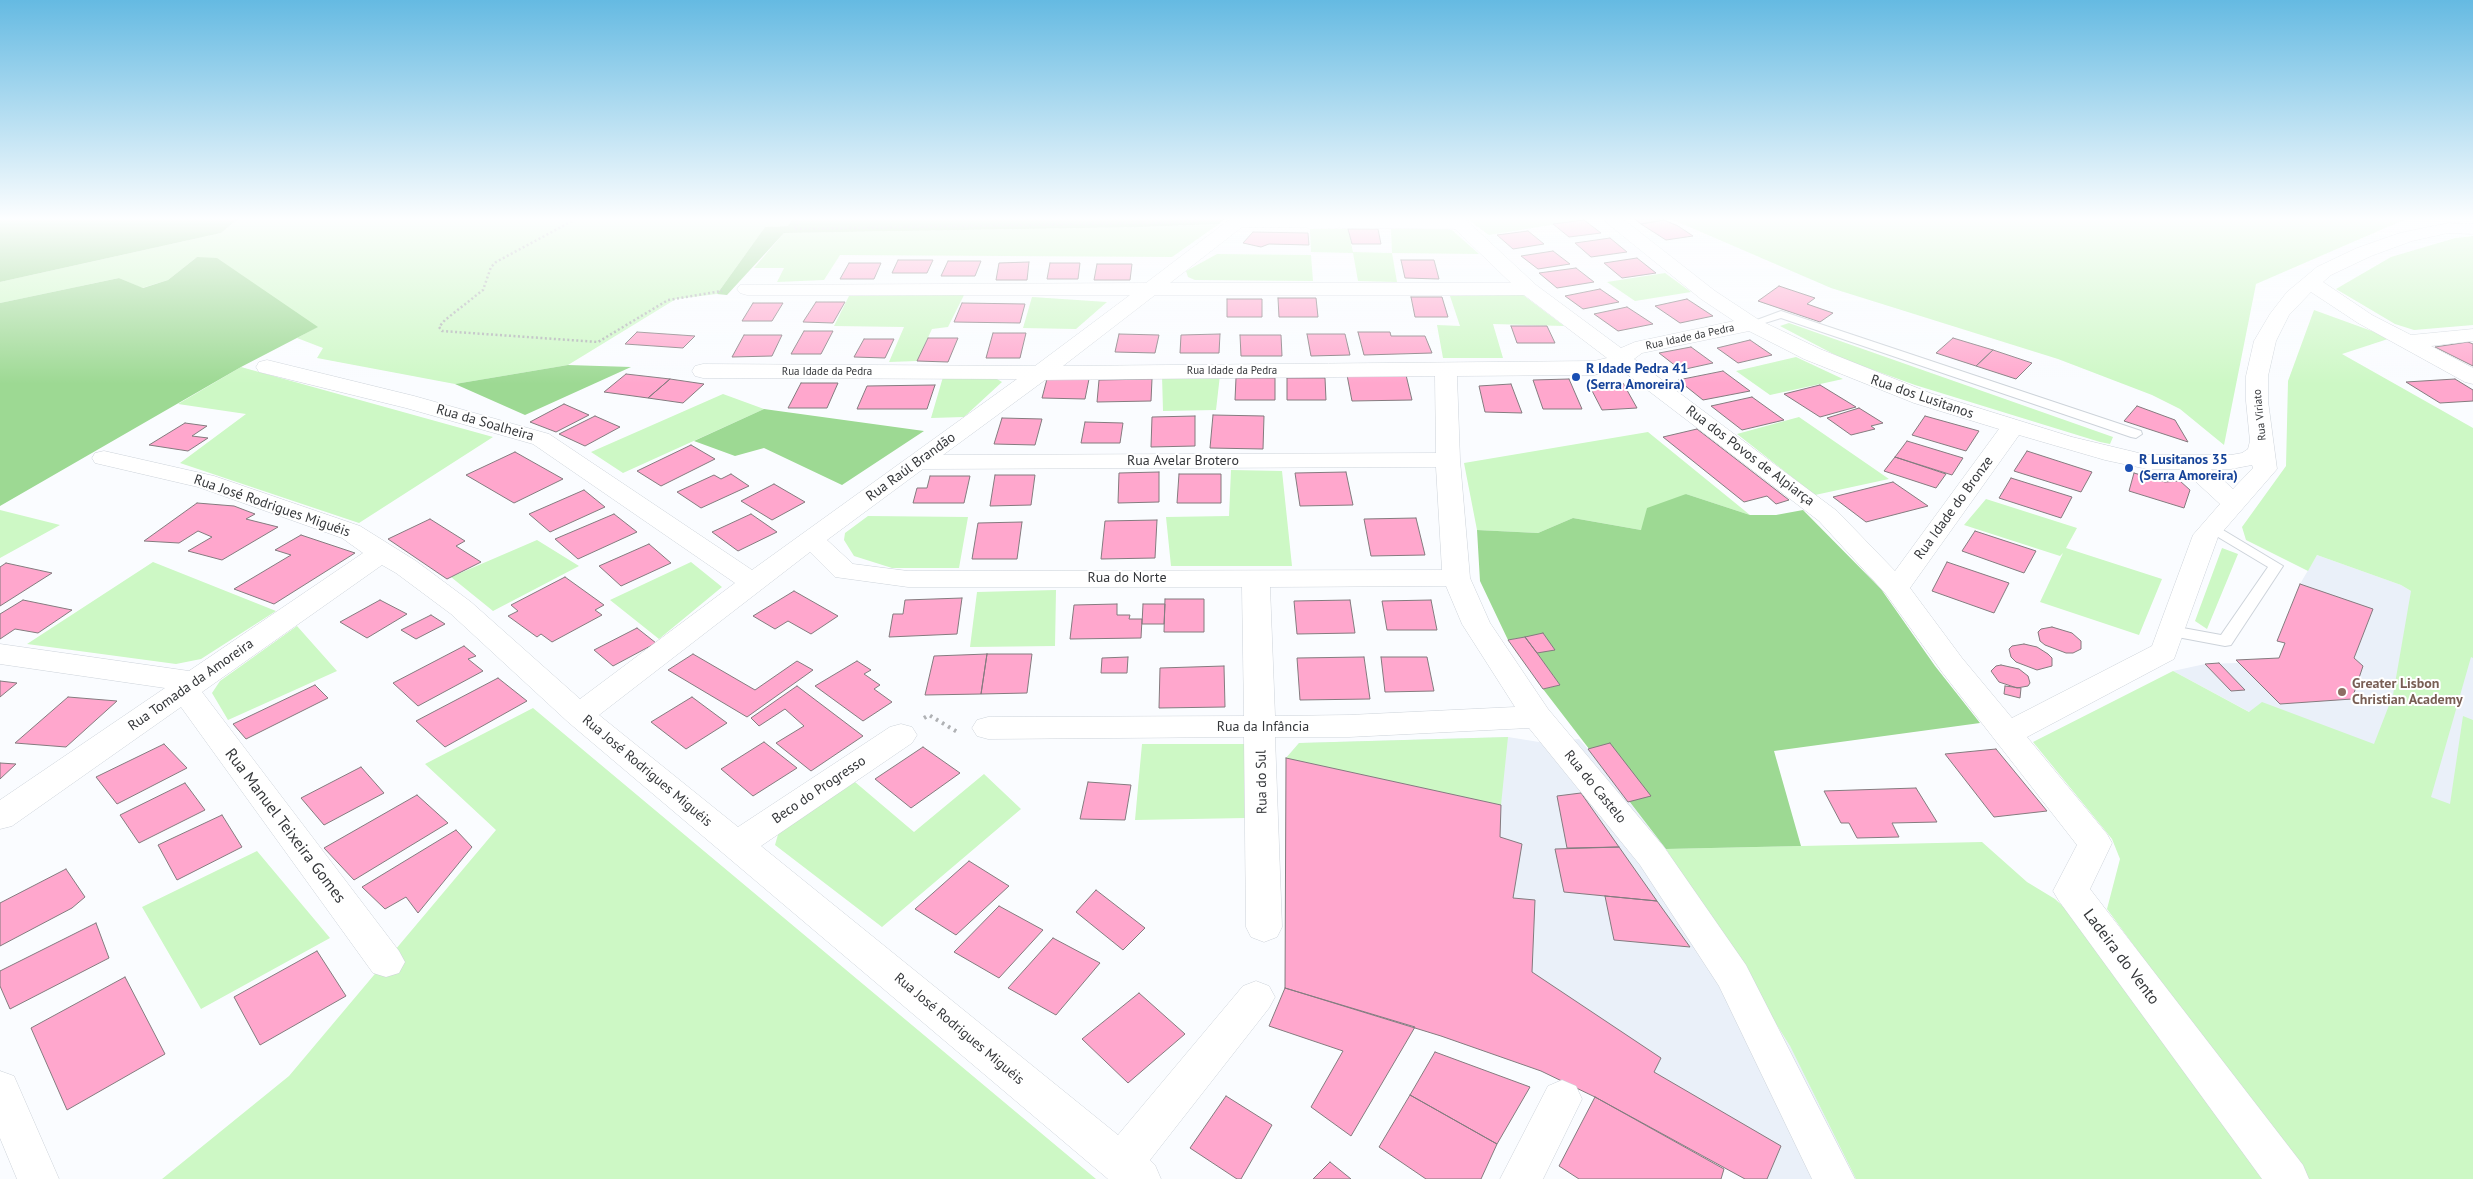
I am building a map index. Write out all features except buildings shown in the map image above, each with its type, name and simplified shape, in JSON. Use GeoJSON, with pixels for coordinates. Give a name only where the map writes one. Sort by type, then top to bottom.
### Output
{"type":"FeatureCollection","features":[{"type":"Feature","properties":{"kind":"street","name":"Rua Raúl Brandão"},"geometry":{"type":"LineString","coordinates":[[579,714],[754,584],[811,539],[1040,373],[1170,274]]}},
{"type":"Feature","properties":{"kind":"street","name":"Rua dos Povos de Alpiarça"},"geometry":{"type":"LineString","coordinates":[[1513,274],[1530,289],[1828,516],[1896,588],[1952,665],[2007,734]]}},
{"type":"Feature","properties":{"kind":"street","name":"Rua dos Lusitanos"},"geometry":{"type":"LineString","coordinates":[[1681,274],[1708,295],[1752,324],[1804,351],[1862,376],[1922,398],[2013,427],[2130,459],[2189,464],[2223,463],[2249,459],[2259,452],[2262,440]]}},
{"type":"Feature","properties":{"kind":"street","name":"Rua Viriato"},"geometry":{"type":"LineString","coordinates":[[2007,734],[2164,652],[2206,535],[2264,472],[2266,466],[2257,376],[2265,342],[2298,293],[2320,274]]}},
{"type":"Feature","properties":{"kind":"street"},"geometry":{"type":"LineString","coordinates":[[747,289],[1530,289]]}},
{"type":"Feature","properties":{"kind":"street"},"geometry":{"type":"LineString","coordinates":[[2298,293],[2328,308],[2365,319]]}},
{"type":"Feature","properties":{"kind":"street"},"geometry":{"type":"LineString","coordinates":[[2298,293],[2365,319],[2473,377]]}},
{"type":"Feature","properties":{"kind":"street","name":"Rua Idade da Pedra"},"geometry":{"type":"LineString","coordinates":[[703,371],[1040,373],[1594,368],[1613,364],[1623,359],[1636,348],[1752,324]]}},
{"type":"Feature","properties":{"kind":"street"},"geometry":{"type":"LineString","coordinates":[[2408,342],[2473,335]]}},
{"type":"Feature","properties":{"kind":"street","name":"Rua da Soalheira"},"geometry":{"type":"LineString","coordinates":[[266,367],[414,403],[541,440],[754,584]]}},
{"type":"Feature","properties":{"kind":"street","name":"Rua do Castelo"},"geometry":{"type":"LineString","coordinates":[[1446,370],[1448,460],[1456,578],[1476,624],[1537,717],[1652,856],[1733,976],[1834,1179]]}},
{"type":"Feature","properties":{"kind":"street","name":"Rua Idade do Bronze"},"geometry":{"type":"LineString","coordinates":[[1896,588],[2013,427]]}},
{"type":"Feature","properties":{"kind":"street","name":"Rua José Rodrigues Miguéis"},"geometry":{"type":"LineString","coordinates":[[104,458],[224,487],[351,532],[381,554],[406,567],[461,608],[579,714],[1131,1171]]}},
{"type":"Feature","properties":{"kind":"street","name":"Rua Avelar Brotero"},"geometry":{"type":"LineString","coordinates":[[918,462],[1448,460]]}},
{"type":"Feature","properties":{"kind":"street"},"geometry":{"type":"LineString","coordinates":[[2189,464],[2235,504]]}},
{"type":"Feature","properties":{"kind":"street","name":"Rua do Norte"},"geometry":{"type":"LineString","coordinates":[[811,539],[845,571],[908,579],[1456,578]]}},
{"type":"Feature","properties":{"kind":"street","name":"Rua Tomada da Amoreira"},"geometry":{"type":"LineString","coordinates":[[0,817],[381,554]]}},
{"type":"Feature","properties":{"kind":"street","name":"Rua do Sul"},"geometry":{"type":"LineString","coordinates":[[1256,578],[1261,728],[1264,927]]}},
{"type":"Feature","properties":{"kind":"street"},"geometry":{"type":"LineString","coordinates":[[0,654],[189,686]]}},
{"type":"Feature","properties":{"kind":"street","name":"Rua Manuel Teixeira Gomes"},"geometry":{"type":"LineString","coordinates":[[189,686],[386,962]]}},
{"type":"Feature","properties":{"kind":"street","name":"Rua da Infância"},"geometry":{"type":"LineString","coordinates":[[988,728],[1261,728],[1416,724],[1537,717]]}},
{"type":"Feature","properties":{"kind":"street","name":"Ladeira do Vento"},"geometry":{"type":"LineString","coordinates":[[2007,734],[2095,844],[2071,891],[2288,1179]]}},
{"type":"Feature","properties":{"kind":"street","name":"Beco do Progresso"},"geometry":{"type":"LineString","coordinates":[[737,845],[901,735]]}},
{"type":"Feature","properties":{"kind":"street"},"geometry":{"type":"LineString","coordinates":[[1131,1171],[1256,997]]}},
{"type":"Feature","properties":{"kind":"street"},"geometry":{"type":"LineString","coordinates":[[0,1089],[38,1179]]}},
{"type":"Feature","properties":{"kind":"street"},"geometry":{"type":"LineString","coordinates":[[1521,1179],[1562,1099]]}},
{"type":"Feature","properties":{"kind":"lane"},"geometry":{"type":"LineString","coordinates":[[1752,324],[1782,314],[2136,434]]}},
{"type":"Feature","properties":{"kind":"lane"},"geometry":{"type":"LineString","coordinates":[[2172,631],[2225,641],[2276,566],[2213,528]]}},
{"type":"Feature","properties":{"kind":"path"},"geometry":{"type":"LineString","coordinates":[[489,274],[484,290],[445,320],[439,326],[442,331],[590,343],[598,342],[668,300],[708,292],[747,289]]}},
{"type":"Feature","properties":{"kind":"path"},"geometry":{"type":"LineString","coordinates":[[901,735],[929,715],[969,738],[988,728]]}},
{"type":"Feature","properties":{"kind":"shaded area","name":"Greater Lisbon Christian Academy"},"geometry":{"type":"Polygon","coordinates":[[[2317,555],[2401,585],[2473,629],[2473,832],[2173,671],[2205,664],[2238,663],[2236,660],[2279,658],[2284,643],[2277,641],[2300,584],[2317,555]]]}},
{"type":"Feature","properties":{"kind":"shaded area"},"geometry":{"type":"Polygon","coordinates":[[[1508,737],[1539,742],[1579,739],[1588,749],[1666,849],[1790,1046],[1856,1179],[1745,1179],[1595,1097],[1542,1071],[1441,1036],[1285,988],[1286,758],[1299,743],[1508,737]]]}},
{"type":"Feature","properties":{"kind":"green space"},"geometry":{"type":"Polygon","coordinates":[[[0,274],[36,274],[0,282],[0,274]]]}},
{"type":"Feature","properties":{"kind":"green space"},"geometry":{"type":"Polygon","coordinates":[[[36,274],[176,274],[168,280],[142,288],[119,278],[0,303],[0,282],[36,274]]]}},
{"type":"Feature","properties":{"kind":"green space"},"geometry":{"type":"Polygon","coordinates":[[[176,274],[240,274],[318,327],[241,367],[0,506],[0,303],[119,278],[143,288],[168,280],[176,274]]]}},
{"type":"Feature","properties":{"kind":"green space"},"geometry":{"type":"Polygon","coordinates":[[[226,274],[731,274],[717,294],[676,299],[568,365],[455,384],[317,358],[323,348],[297,338],[317,327],[226,274]]]}},
{"type":"Feature","properties":{"kind":"green space"},"geometry":{"type":"Polygon","coordinates":[[[731,274],[746,274],[727,295],[717,294],[731,274]]]}},
{"type":"Feature","properties":{"kind":"green space"},"geometry":{"type":"Polygon","coordinates":[[[781,274],[828,274],[824,280],[777,282],[781,274]]]}},
{"type":"Feature","properties":{"kind":"green space"},"geometry":{"type":"Polygon","coordinates":[[[1187,274],[1312,274],[1313,281],[1195,280],[1188,277],[1187,274]]]}},
{"type":"Feature","properties":{"kind":"green space"},"geometry":{"type":"Polygon","coordinates":[[[1357,274],[1396,274],[1397,282],[1358,281],[1357,274]]]}},
{"type":"Feature","properties":{"kind":"green space"},"geometry":{"type":"Polygon","coordinates":[[[1666,274],[1691,292],[1635,301],[1607,282],[1666,274]]]}},
{"type":"Feature","properties":{"kind":"green space"},"geometry":{"type":"Polygon","coordinates":[[[1799,274],[2279,274],[2256,284],[2224,445],[2180,409],[2152,395],[2058,359],[1831,288],[1799,274]]]}},
{"type":"Feature","properties":{"kind":"green space"},"geometry":{"type":"Polygon","coordinates":[[[2362,274],[2473,274],[2473,325],[2414,330],[2395,324],[2336,289],[2362,274]]]}},
{"type":"Feature","properties":{"kind":"green space"},"geometry":{"type":"Polygon","coordinates":[[[964,295],[948,327],[932,329],[917,361],[889,362],[904,327],[834,326],[849,296],[964,295]]]}},
{"type":"Feature","properties":{"kind":"green space"},"geometry":{"type":"Polygon","coordinates":[[[1523,295],[1564,326],[1493,324],[1503,358],[1443,358],[1437,325],[1460,326],[1450,296],[1523,295]]]}},
{"type":"Feature","properties":{"kind":"green space"},"geometry":{"type":"Polygon","coordinates":[[[1032,297],[1107,302],[1076,329],[1023,328],[1032,297]]]}},
{"type":"Feature","properties":{"kind":"green space"},"geometry":{"type":"Polygon","coordinates":[[[2314,310],[2391,338],[2342,354],[2473,428],[2473,658],[2471,657],[2431,797],[2450,804],[2463,716],[2473,720],[2473,1179],[2305,1179],[2107,909],[2120,859],[2112,839],[2033,742],[2173,671],[2249,712],[2262,702],[2374,744],[2393,695],[2411,591],[2401,585],[2317,555],[2308,571],[2246,540],[2242,527],[2286,466],[2288,381],[2314,310]]]}},
{"type":"Feature","properties":{"kind":"green space"},"geometry":{"type":"Polygon","coordinates":[[[1789,323],[2113,437],[2110,444],[2100,442],[1915,385],[1843,359],[1780,326],[1789,323]]]}},
{"type":"Feature","properties":{"kind":"green space"},"geometry":{"type":"Polygon","coordinates":[[[1796,357],[1843,379],[1770,395],[1736,371],[1796,357]]]}},
{"type":"Feature","properties":{"kind":"green space"},"geometry":{"type":"Polygon","coordinates":[[[568,365],[631,367],[525,415],[455,384],[568,365]]]}},
{"type":"Feature","properties":{"kind":"green space"},"geometry":{"type":"Polygon","coordinates":[[[241,367],[493,437],[359,523],[180,463],[246,414],[178,404],[241,367]]]}},
{"type":"Feature","properties":{"kind":"green space"},"geometry":{"type":"Polygon","coordinates":[[[1162,375],[1220,375],[1216,410],[1163,411],[1162,375]]]}},
{"type":"Feature","properties":{"kind":"green space"},"geometry":{"type":"Polygon","coordinates":[[[943,377],[997,379],[1002,382],[964,417],[931,418],[943,377]]]}},
{"type":"Feature","properties":{"kind":"green space"},"geometry":{"type":"Polygon","coordinates":[[[723,394],[764,409],[623,473],[591,452],[723,394]]]}},
{"type":"Feature","properties":{"kind":"green space"},"geometry":{"type":"Polygon","coordinates":[[[764,409],[924,431],[842,485],[764,448],[735,456],[694,441],[764,409]]]}},
{"type":"Feature","properties":{"kind":"green space"},"geometry":{"type":"Polygon","coordinates":[[[1799,417],[1889,479],[1815,495],[1737,434],[1799,417]]]}},
{"type":"Feature","properties":{"kind":"green space"},"geometry":{"type":"Polygon","coordinates":[[[1648,432],[1750,515],[1686,494],[1641,530],[1573,518],[1538,533],[1477,530],[1464,463],[1648,432]]]}},
{"type":"Feature","properties":{"kind":"green space"},"geometry":{"type":"Polygon","coordinates":[[[1231,470],[1282,471],[1292,566],[1171,566],[1166,517],[1229,516],[1231,470]]]}},
{"type":"Feature","properties":{"kind":"green space"},"geometry":{"type":"Polygon","coordinates":[[[1686,494],[1750,515],[1776,515],[1803,510],[1881,589],[1935,666],[1980,723],[1774,751],[1801,846],[1666,849],[1543,689],[1560,685],[1525,637],[1508,640],[1480,581],[1477,530],[1538,533],[1573,518],[1641,530],[1647,508],[1686,494]]]}},
{"type":"Feature","properties":{"kind":"green space"},"geometry":{"type":"Polygon","coordinates":[[[1986,499],[2077,528],[2066,548],[2162,579],[2139,635],[2040,602],[2063,553],[2060,556],[1964,525],[1986,499]]]}},
{"type":"Feature","properties":{"kind":"green space"},"geometry":{"type":"Polygon","coordinates":[[[0,510],[60,525],[0,558],[0,510]]]}},
{"type":"Feature","properties":{"kind":"green space"},"geometry":{"type":"Polygon","coordinates":[[[868,516],[968,517],[959,568],[892,568],[854,556],[844,540],[845,533],[868,516]]]}},
{"type":"Feature","properties":{"kind":"green space"},"geometry":{"type":"Polygon","coordinates":[[[537,540],[579,566],[493,611],[451,577],[537,540]]]}},
{"type":"Feature","properties":{"kind":"green space"},"geometry":{"type":"Polygon","coordinates":[[[2222,548],[2238,554],[2207,629],[2195,621],[2222,548]]]}},
{"type":"Feature","properties":{"kind":"green space"},"geometry":{"type":"Polygon","coordinates":[[[153,562],[276,611],[201,659],[176,664],[27,644],[153,562]]]}},
{"type":"Feature","properties":{"kind":"green space"},"geometry":{"type":"Polygon","coordinates":[[[691,562],[722,587],[659,639],[610,600],[691,562]]]}},
{"type":"Feature","properties":{"kind":"green space"},"geometry":{"type":"Polygon","coordinates":[[[1056,590],[1055,646],[970,647],[977,592],[1056,590]]]}},
{"type":"Feature","properties":{"kind":"green space"},"geometry":{"type":"Polygon","coordinates":[[[297,626],[337,671],[228,720],[212,693],[220,681],[297,626]]]}},
{"type":"Feature","properties":{"kind":"green space"},"geometry":{"type":"Polygon","coordinates":[[[533,708],[1096,1179],[162,1179],[289,1076],[496,830],[425,764],[533,708]]]}},
{"type":"Feature","properties":{"kind":"green space"},"geometry":{"type":"Polygon","coordinates":[[[1508,737],[1501,805],[1286,758],[1299,743],[1508,737]]]}},
{"type":"Feature","properties":{"kind":"green space"},"geometry":{"type":"Polygon","coordinates":[[[1142,744],[1246,744],[1246,818],[1135,820],[1142,744]]]}},
{"type":"Feature","properties":{"kind":"green space"},"geometry":{"type":"Polygon","coordinates":[[[984,774],[1021,809],[882,927],[775,845],[779,831],[855,782],[914,832],[984,774]]]}},
{"type":"Feature","properties":{"kind":"green space"},"geometry":{"type":"Polygon","coordinates":[[[1982,842],[2027,882],[2055,899],[2082,924],[2268,1179],[1856,1179],[1790,1046],[1666,849],[1982,842]]]}},
{"type":"Feature","properties":{"kind":"green space"},"geometry":{"type":"Polygon","coordinates":[[[257,851],[330,938],[201,1009],[142,907],[257,851]]]}},
{"type":"Feature","properties":{"kind":"place","name":"R Idade Pedra 41 (Serra Amoreira)"},"geometry":{"type":"Point","coordinates":[1576,377]}},
{"type":"Feature","properties":{"kind":"place","name":"R Lusitanos 35 (Serra Amoreira)"},"geometry":{"type":"Point","coordinates":[2129,468]}},
{"type":"Feature","properties":{"kind":"place","name":"Greater Lisbon Christian Academy"},"geometry":{"type":"Point","coordinates":[2342,692]}}]}
